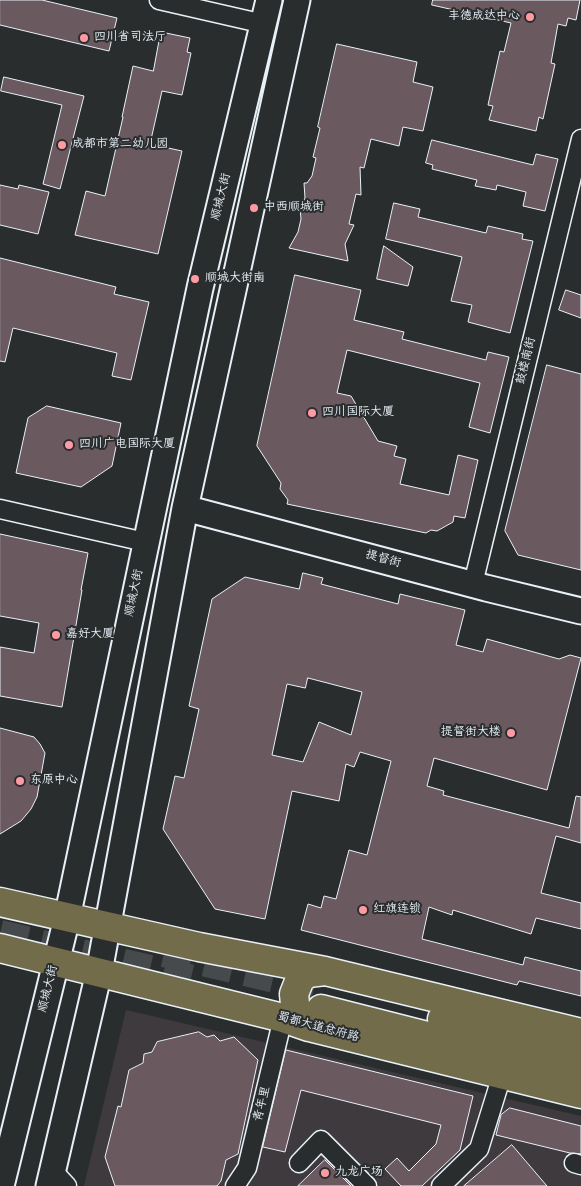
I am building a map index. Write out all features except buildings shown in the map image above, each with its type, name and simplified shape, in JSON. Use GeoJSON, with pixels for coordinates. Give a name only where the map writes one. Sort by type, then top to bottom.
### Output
{"type":"FeatureCollection","features":[{"type":"Feature","properties":{"kind":"main road","name":"顺城大街"},"geometry":{"type":"LineString","coordinates":[[2,1186],[67,918],[200,288],[269,0]]}},
{"type":"Feature","properties":{"kind":"main road"},"geometry":{"type":"LineString","coordinates":[[56,1181],[108,926],[185,508],[297,0]]}},
{"type":"Feature","properties":{"kind":"main road","name":"提督街"},"geometry":{"type":"LineString","coordinates":[[185,508],[581,611]]}},
{"type":"Feature","properties":{"kind":"main road","name":"蜀都大道总府路"},"geometry":{"type":"LineString","coordinates":[[0,902],[200,947],[502,1075],[581,1094]]}},
{"type":"Feature","properties":{"kind":"main road","name":"蜀都大道总府路"},"geometry":{"type":"LineString","coordinates":[[0,948],[283,1018],[320,999],[581,1033]]}},
{"type":"Feature","properties":{"kind":"main road","name":"蜀都大道总府路"},"geometry":{"type":"LineString","coordinates":[[320,999],[581,1053]]}},
{"type":"Feature","properties":{"kind":"main road","name":"蜀都大道总府路"},"geometry":{"type":"LineString","coordinates":[[320,999],[581,1075]]}},
{"type":"Feature","properties":{"kind":"street"},"geometry":{"type":"LineString","coordinates":[[159,0],[264,24]]}},
{"type":"Feature","properties":{"kind":"street","name":"鼓楼南街"},"geometry":{"type":"LineString","coordinates":[[473,584],[581,139]]}},
{"type":"Feature","properties":{"kind":"street"},"geometry":{"type":"LineString","coordinates":[[0,510],[145,542]]}},
{"type":"Feature","properties":{"kind":"street","name":"青年里"},"geometry":{"type":"LineString","coordinates":[[235,1186],[247,1168],[283,1018]]}},
{"type":"Feature","properties":{"kind":"street"},"geometry":{"type":"LineString","coordinates":[[441,1186],[479,1149],[502,1075]]}},
{"type":"Feature","properties":{"kind":"street"},"geometry":{"type":"LineString","coordinates":[[298,1163],[321,1140],[366,1186]]}},
{"type":"Feature","properties":{"kind":"shaded area"},"geometry":{"type":"Polygon","coordinates":[[[126,1010],[581,1116],[581,1186],[84,1186],[126,1010]]]}},
{"type":"Feature","properties":{"kind":"tunnel"},"geometry":{"type":"LineString","coordinates":[[0,934],[193,979]]}},
{"type":"Feature","properties":{"kind":"tunnel"},"geometry":{"type":"LineString","coordinates":[[164,953],[326,991]]}},
{"type":"Feature","properties":{"kind":"place","name":"丰德成达中心"},"geometry":{"type":"Point","coordinates":[530,17]}},
{"type":"Feature","properties":{"kind":"place","name":"四川省司法厅"},"geometry":{"type":"Point","coordinates":[84,38]}},
{"type":"Feature","properties":{"kind":"place","name":"成都市第二幼儿园"},"geometry":{"type":"Point","coordinates":[62,145]}},
{"type":"Feature","properties":{"kind":"place","name":"中西顺城街"},"geometry":{"type":"Point","coordinates":[254,208]}},
{"type":"Feature","properties":{"kind":"place","name":"顺城大街南"},"geometry":{"type":"Point","coordinates":[195,279]}},
{"type":"Feature","properties":{"kind":"place","name":"四川国际大厦"},"geometry":{"type":"Point","coordinates":[312,413]}},
{"type":"Feature","properties":{"kind":"place","name":"四川广电国际大厦"},"geometry":{"type":"Point","coordinates":[69,445]}},
{"type":"Feature","properties":{"kind":"place","name":"嘉好大厦"},"geometry":{"type":"Point","coordinates":[56,635]}},
{"type":"Feature","properties":{"kind":"place","name":"提督街大楼"},"geometry":{"type":"Point","coordinates":[511,733]}},
{"type":"Feature","properties":{"kind":"place","name":"东原中心"},"geometry":{"type":"Point","coordinates":[20,781]}},
{"type":"Feature","properties":{"kind":"place","name":"红旗连锁"},"geometry":{"type":"Point","coordinates":[363,910]}},
{"type":"Feature","properties":{"kind":"place","name":"九龙广场"},"geometry":{"type":"Point","coordinates":[325,1173]}}]}
